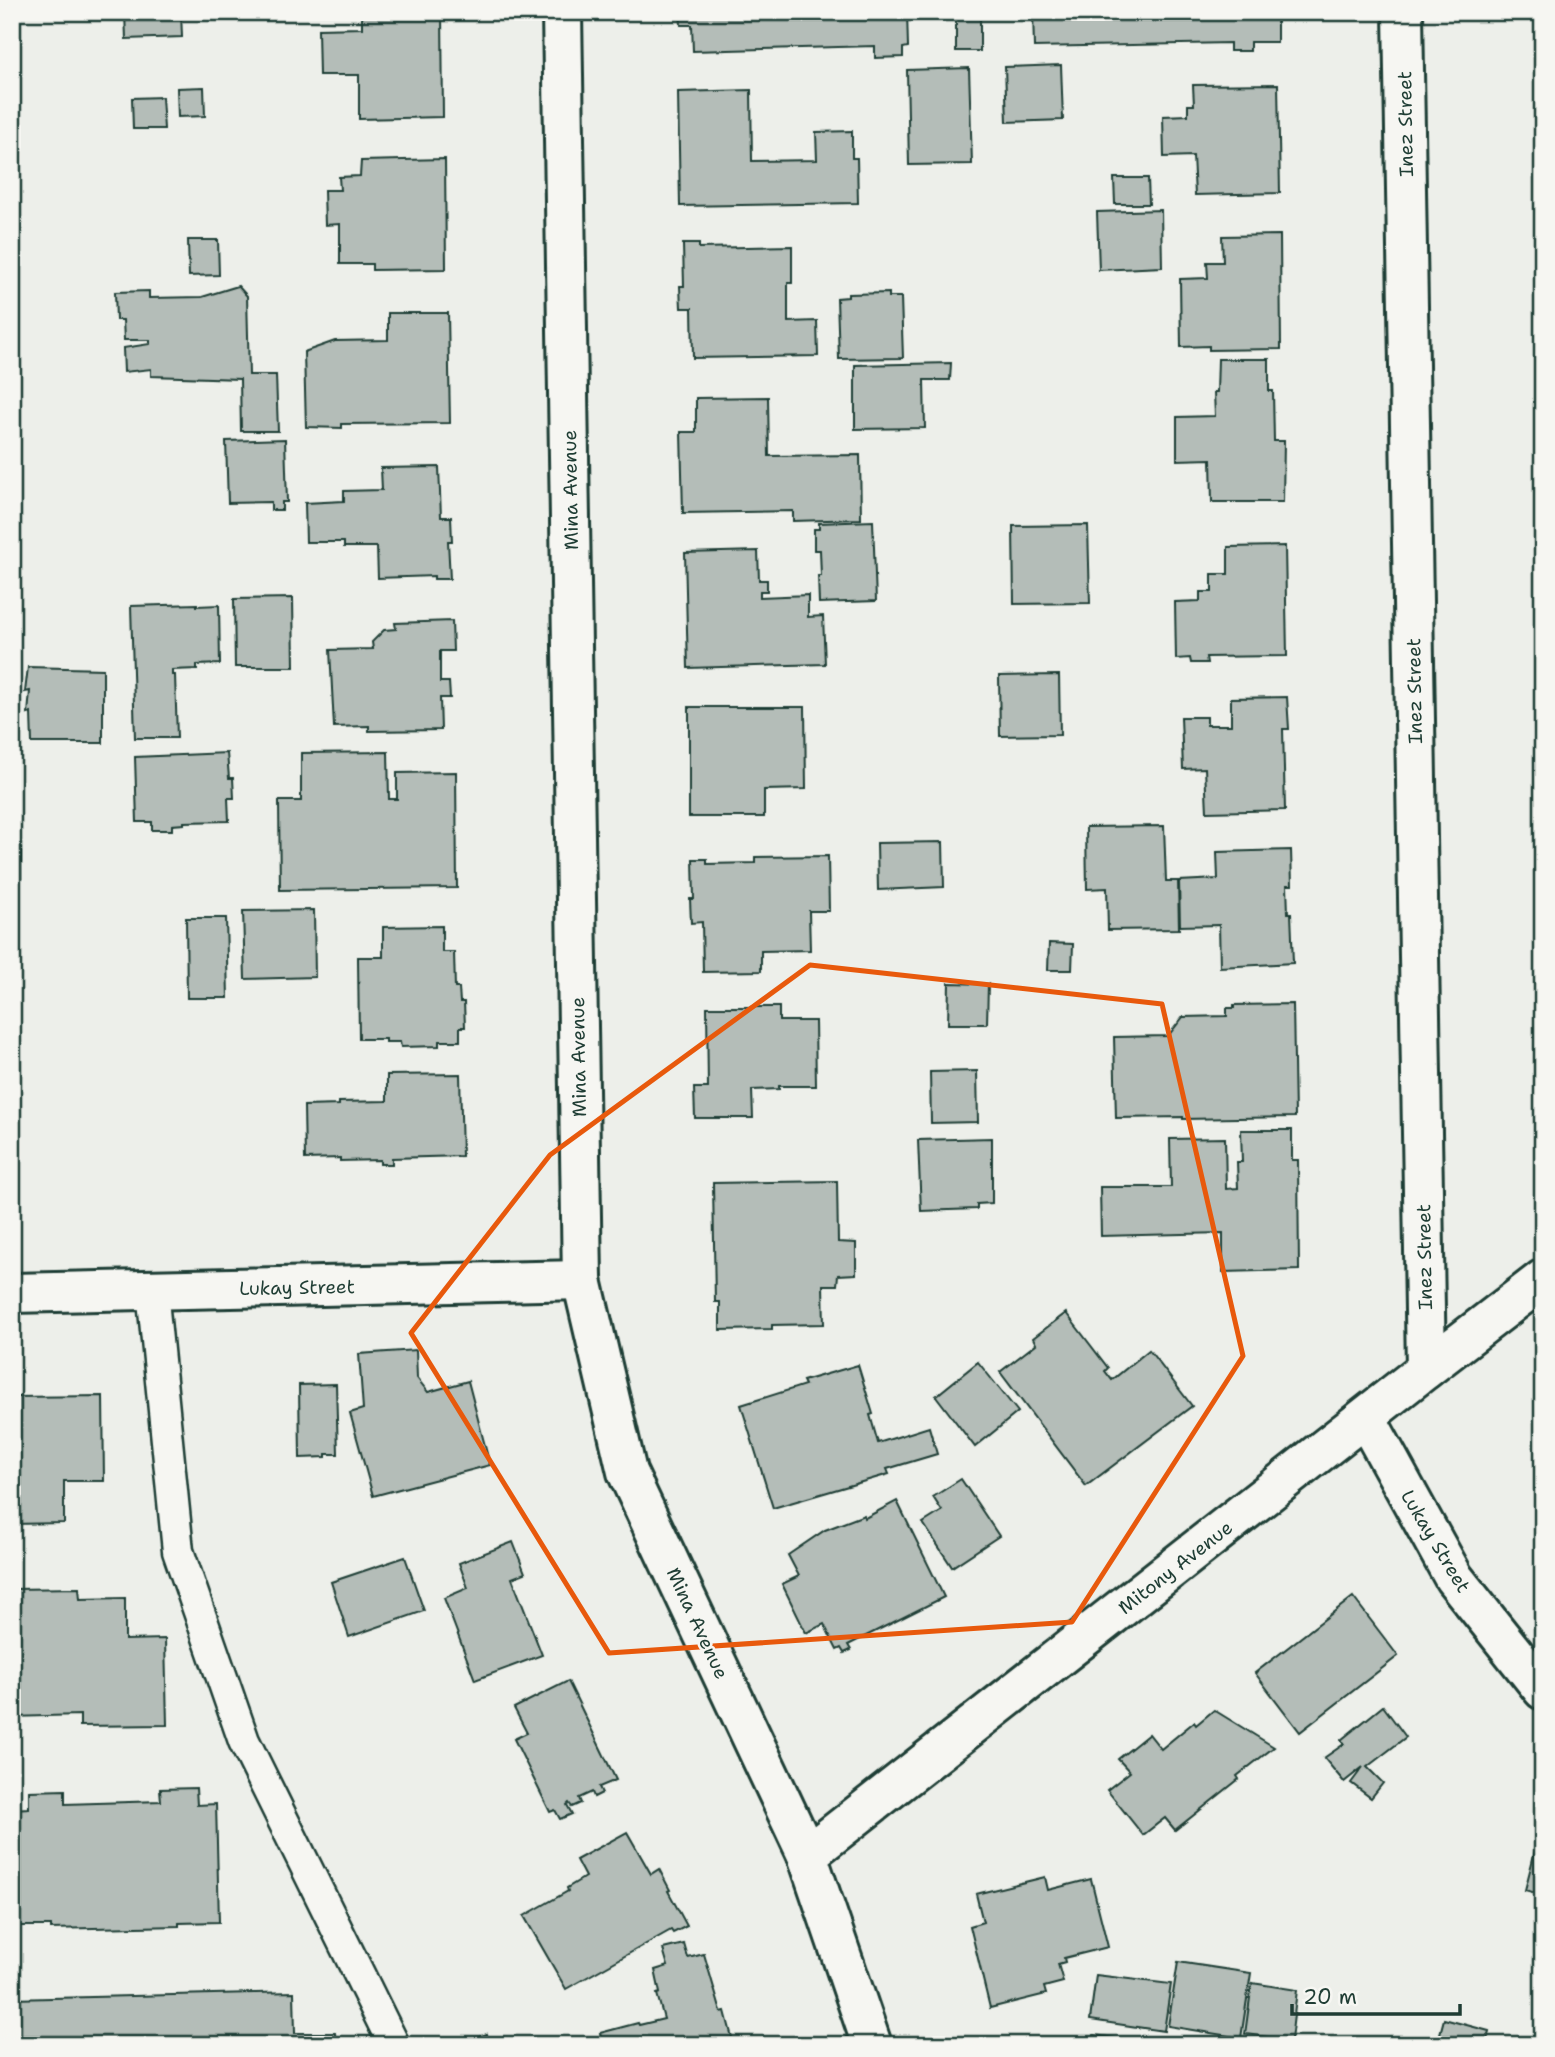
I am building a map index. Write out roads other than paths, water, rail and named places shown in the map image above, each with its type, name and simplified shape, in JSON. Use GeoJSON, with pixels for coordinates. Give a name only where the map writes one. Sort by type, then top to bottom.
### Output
{"type":"FeatureCollection","features":[{"type":"Feature","properties":{"kind":"street","name":"Mina Avenue"},"geometry":{"type":"LineString","coordinates":[[562,12],[582,1280],[627,1472],[807,1855],[872,2045]]}},
{"type":"Feature","properties":{"kind":"street","name":"Inez Street"},"geometry":{"type":"LineString","coordinates":[[1403,12],[1426,1369]]}},
{"type":"Feature","properties":{"kind":"street","name":"Mitony Avenue"},"geometry":{"type":"LineString","coordinates":[[807,1855],[1543,1279]]}},
{"type":"Feature","properties":{"kind":"street","name":"Lukay Street"},"geometry":{"type":"LineString","coordinates":[[12,1293],[582,1280]]}},
{"type":"Feature","properties":{"kind":"street","name":"Lukay Street"},"geometry":{"type":"LineString","coordinates":[[1366,1418],[1454,1578],[1543,1690]]}},
{"type":"Feature","properties":{"kind":"lane"},"geometry":{"type":"LineString","coordinates":[[152,1290],[178,1551],[244,1741],[394,2045]]}}]}
